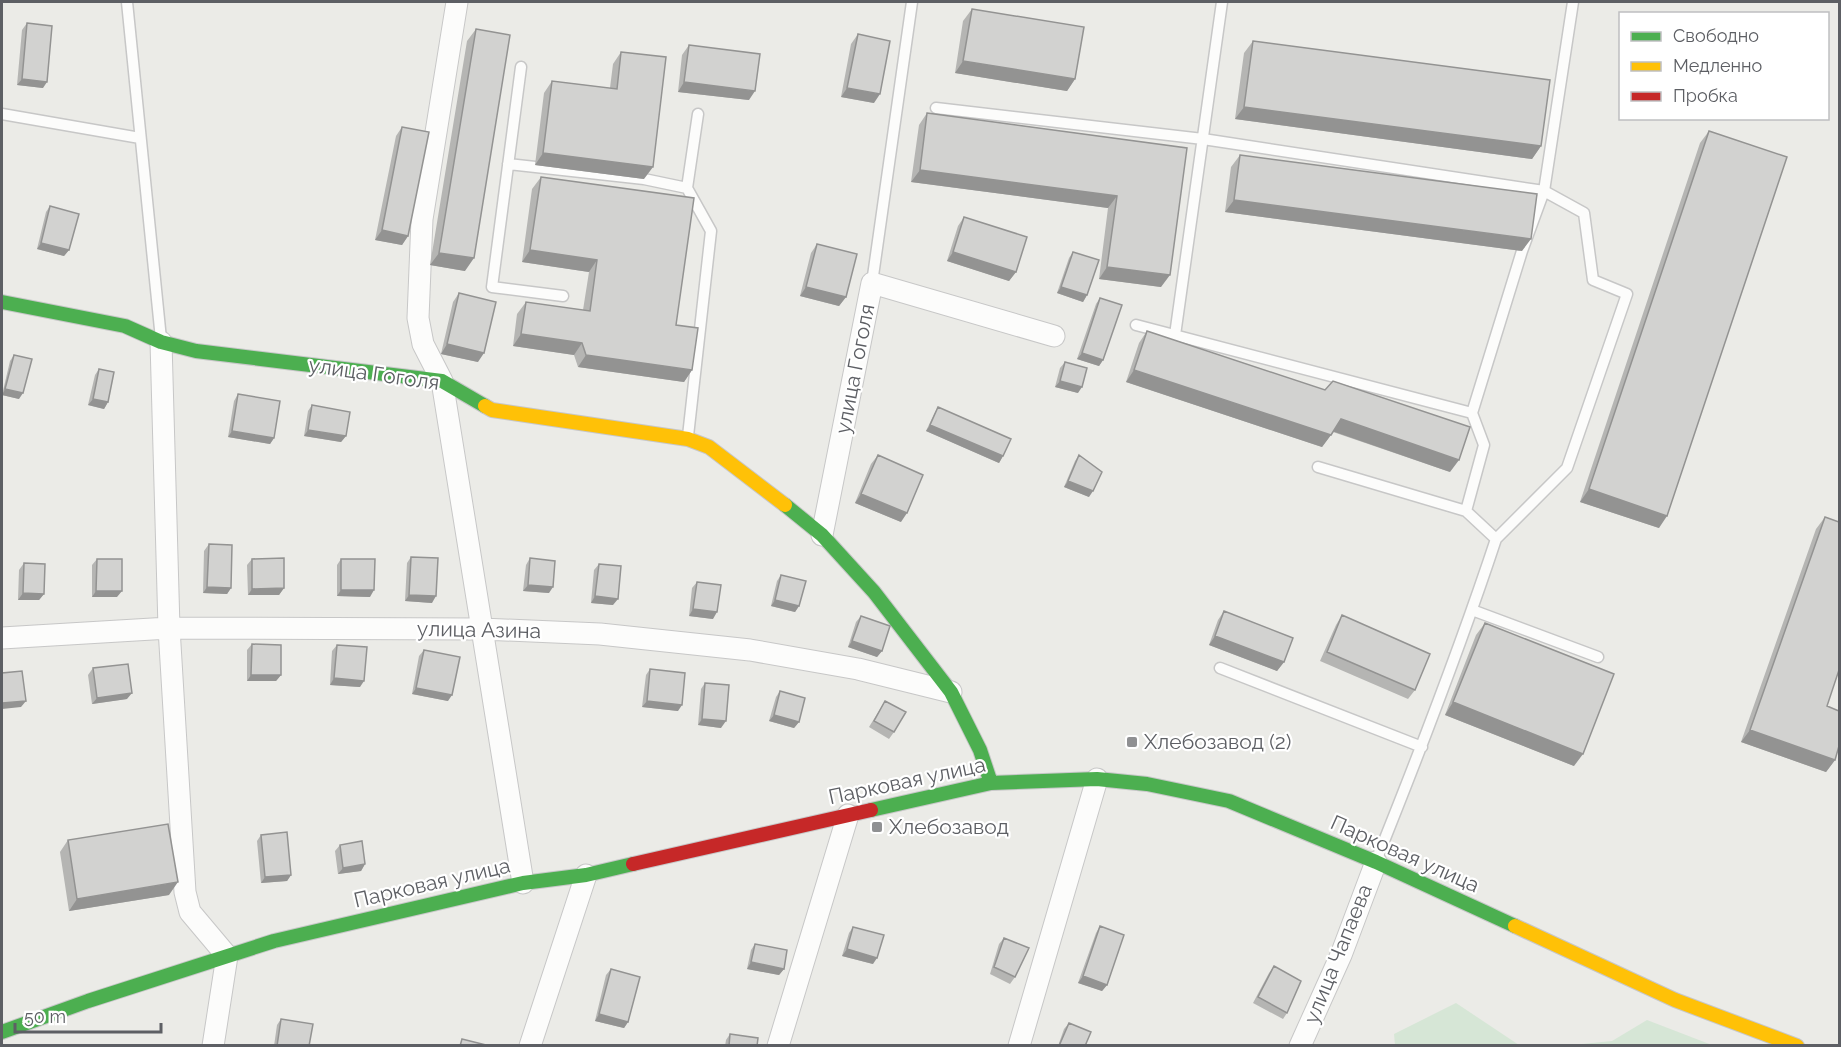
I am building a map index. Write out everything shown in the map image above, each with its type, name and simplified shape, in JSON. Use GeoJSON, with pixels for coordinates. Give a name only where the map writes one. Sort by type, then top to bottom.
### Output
{"type":"FeatureCollection","features":[{"type":"Feature","properties":{"kind":"main road","name":"улица Гоголя"},"geometry":{"type":"LineString","coordinates":[[2,302],[125,326],[161,342],[196,351],[442,381],[492,410],[688,439],[709,447],[748,475],[822,535],[874,592],[951,692],[980,750],[991,783]]}},
{"type":"Feature","properties":{"kind":"main road","name":"Парковая улица"},"geometry":{"type":"LineString","coordinates":[[2,1032],[88,1001],[274,941],[523,883],[586,876],[991,783],[1097,779],[1147,784],[1229,801],[1376,862],[1675,1000],[1797,1046]]}},
{"type":"Feature","properties":{"kind":"street"},"geometry":{"type":"LineString","coordinates":[[457,2],[422,219],[418,318],[423,344],[442,381],[523,883]]}},
{"type":"Feature","properties":{"kind":"street","name":"улица Гоголя"},"geometry":{"type":"LineString","coordinates":[[822,535],[872,283],[1054,336]]}},
{"type":"Feature","properties":{"kind":"street"},"geometry":{"type":"LineString","coordinates":[[161,342],[169,628],[185,892],[190,912],[227,956],[213,1046]]}},
{"type":"Feature","properties":{"kind":"street","name":"улица Азина"},"geometry":{"type":"LineString","coordinates":[[2,638],[169,628],[482,629],[600,634],[750,650],[858,669],[951,692]]}},
{"type":"Feature","properties":{"kind":"street"},"geometry":{"type":"LineString","coordinates":[[1019,1046],[1097,779]]}},
{"type":"Feature","properties":{"kind":"street"},"geometry":{"type":"LineString","coordinates":[[778,1046],[848,815]]}},
{"type":"Feature","properties":{"kind":"street","name":"улица Чапаева"},"geometry":{"type":"LineString","coordinates":[[1300,1046],[1341,955],[1376,862]]}},
{"type":"Feature","properties":{"kind":"street"},"geometry":{"type":"LineString","coordinates":[[530,1046],[586,876]]}},
{"type":"Feature","properties":{"kind":"lane"},"geometry":{"type":"LineString","coordinates":[[127,2],[161,342]]}},
{"type":"Feature","properties":{"kind":"lane"},"geometry":{"type":"LineString","coordinates":[[872,283],[912,2]]}},
{"type":"Feature","properties":{"kind":"lane"},"geometry":{"type":"LineString","coordinates":[[1175,335],[1222,2]]}},
{"type":"Feature","properties":{"kind":"lane"},"geometry":{"type":"LineString","coordinates":[[1466,511],[1484,445],[1472,413],[1522,251],[1544,192],[1573,2]]}},
{"type":"Feature","properties":{"kind":"lane"},"geometry":{"type":"LineString","coordinates":[[521,67],[492,287],[562,296]]}},
{"type":"Feature","properties":{"kind":"lane"},"geometry":{"type":"LineString","coordinates":[[936,108],[1203,139],[1544,192],[1584,213],[1593,280],[1627,294],[1567,468],[1496,539],[1473,610],[1376,862]]}},
{"type":"Feature","properties":{"kind":"lane"},"geometry":{"type":"LineString","coordinates":[[2,114],[140,138]]}},
{"type":"Feature","properties":{"kind":"lane"},"geometry":{"type":"LineString","coordinates":[[688,439],[711,231],[687,188],[698,114]]}},
{"type":"Feature","properties":{"kind":"lane"},"geometry":{"type":"LineString","coordinates":[[508,164],[644,179],[687,188]]}},
{"type":"Feature","properties":{"kind":"lane"},"geometry":{"type":"LineString","coordinates":[[1136,325],[1472,413]]}},
{"type":"Feature","properties":{"kind":"lane"},"geometry":{"type":"LineString","coordinates":[[1318,467],[1466,511],[1496,539]]}},
{"type":"Feature","properties":{"kind":"lane"},"geometry":{"type":"LineString","coordinates":[[1473,610],[1598,657]]}},
{"type":"Feature","properties":{"kind":"lane"},"geometry":{"type":"LineString","coordinates":[[1220,668],[1422,747]]}},
{"type":"Feature","properties":{"kind":"green space"},"geometry":{"type":"Polygon","coordinates":[[[1456,1003],[1519,1045],[1395,1045],[1394,1034],[1456,1003]]]}},
{"type":"Feature","properties":{"kind":"green space"},"geometry":{"type":"Polygon","coordinates":[[[1647,1020],[1712,1045],[1572,1045],[1612,1041],[1647,1020]]]}},
{"type":"Feature","properties":{"kind":"building"},"geometry":{"type":"Polygon","coordinates":[[[972,9],[1084,27],[1075,79],[963,61],[972,9]]]}},
{"type":"Feature","properties":{"kind":"building"},"geometry":{"type":"Polygon","coordinates":[[[27,23],[52,26],[47,82],[22,79],[27,23]]]}},
{"type":"Feature","properties":{"kind":"building"},"geometry":{"type":"Polygon","coordinates":[[[476,29],[510,35],[474,258],[439,253],[476,29]]]}},
{"type":"Feature","properties":{"kind":"building"},"geometry":{"type":"Polygon","coordinates":[[[858,34],[890,41],[880,94],[847,88],[858,34]]]}},
{"type":"Feature","properties":{"kind":"building"},"geometry":{"type":"Polygon","coordinates":[[[1253,41],[1550,80],[1541,146],[1244,107],[1253,41]]]}},
{"type":"Feature","properties":{"kind":"building"},"geometry":{"type":"Polygon","coordinates":[[[689,45],[760,54],[755,91],[684,82],[689,45]]]}},
{"type":"Feature","properties":{"kind":"building"},"geometry":{"type":"Polygon","coordinates":[[[621,52],[666,57],[653,167],[543,153],[552,81],[617,89],[621,52]]]}},
{"type":"Feature","properties":{"kind":"building"},"geometry":{"type":"Polygon","coordinates":[[[927,113],[1187,148],[1170,275],[1107,267],[1117,196],[920,170],[927,113]]]}},
{"type":"Feature","properties":{"kind":"building"},"geometry":{"type":"Polygon","coordinates":[[[402,127],[429,132],[408,236],[382,230],[402,127]]]}},
{"type":"Feature","properties":{"kind":"building"},"geometry":{"type":"Polygon","coordinates":[[[1709,131],[1787,157],[1667,516],[1589,489],[1709,131]]]}},
{"type":"Feature","properties":{"kind":"building"},"geometry":{"type":"Polygon","coordinates":[[[1240,155],[1537,194],[1531,239],[1234,200],[1240,155]]]}},
{"type":"Feature","properties":{"kind":"building"},"geometry":{"type":"Polygon","coordinates":[[[541,177],[694,198],[676,325],[698,328],[692,370],[586,355],[582,343],[521,334],[526,302],[590,311],[597,260],[530,250],[541,177]]]}},
{"type":"Feature","properties":{"kind":"building"},"geometry":{"type":"Polygon","coordinates":[[[50,206],[79,214],[69,250],[41,243],[50,206]]]}},
{"type":"Feature","properties":{"kind":"building"},"geometry":{"type":"Polygon","coordinates":[[[964,217],[1027,237],[1016,272],[953,252],[964,217]]]}},
{"type":"Feature","properties":{"kind":"building"},"geometry":{"type":"Polygon","coordinates":[[[817,244],[857,254],[846,297],[806,287],[817,244]]]}},
{"type":"Feature","properties":{"kind":"building"},"geometry":{"type":"Polygon","coordinates":[[[1073,252],[1099,260],[1087,295],[1061,287],[1073,252]]]}},
{"type":"Feature","properties":{"kind":"building"},"geometry":{"type":"Polygon","coordinates":[[[459,293],[496,302],[484,353],[447,344],[459,293]]]}},
{"type":"Feature","properties":{"kind":"building"},"geometry":{"type":"Polygon","coordinates":[[[1100,298],[1122,305],[1103,360],[1082,353],[1100,298]]]}},
{"type":"Feature","properties":{"kind":"building"},"geometry":{"type":"Polygon","coordinates":[[[1147,331],[1325,390],[1333,381],[1470,427],[1459,460],[1341,419],[1331,435],[1134,370],[1147,331]]]}},
{"type":"Feature","properties":{"kind":"building"},"geometry":{"type":"Polygon","coordinates":[[[14,355],[32,359],[23,393],[5,389],[14,355]]]}},
{"type":"Feature","properties":{"kind":"building"},"geometry":{"type":"Polygon","coordinates":[[[1065,362],[1087,368],[1082,387],[1060,381],[1065,362]]]}},
{"type":"Feature","properties":{"kind":"building"},"geometry":{"type":"Polygon","coordinates":[[[99,369],[114,372],[108,402],[93,399],[99,369]]]}},
{"type":"Feature","properties":{"kind":"building"},"geometry":{"type":"Polygon","coordinates":[[[238,394],[280,401],[274,438],[232,431],[238,394]]]}},
{"type":"Feature","properties":{"kind":"building"},"geometry":{"type":"Polygon","coordinates":[[[312,405],[350,412],[346,436],[308,430],[312,405]]]}},
{"type":"Feature","properties":{"kind":"building"},"geometry":{"type":"Polygon","coordinates":[[[938,407],[1011,439],[1003,456],[930,425],[938,407]]]}},
{"type":"Feature","properties":{"kind":"building"},"geometry":{"type":"Polygon","coordinates":[[[878,455],[923,475],[907,513],[861,494],[878,455]]]}},
{"type":"Feature","properties":{"kind":"building"},"geometry":{"type":"Polygon","coordinates":[[[1079,455],[1102,472],[1093,491],[1068,481],[1079,455]]]}},
{"type":"Feature","properties":{"kind":"building"},"geometry":{"type":"Polygon","coordinates":[[[1825,517],[1839,522],[1839,670],[1827,706],[1839,711],[1839,746],[1835,760],[1750,730],[1825,517]]]}},
{"type":"Feature","properties":{"kind":"building"},"geometry":{"type":"Polygon","coordinates":[[[209,544],[232,545],[231,588],[207,587],[209,544]]]}},
{"type":"Feature","properties":{"kind":"building"},"geometry":{"type":"Polygon","coordinates":[[[411,557],[438,558],[436,596],[409,595],[411,557]]]}},
{"type":"Feature","properties":{"kind":"building"},"geometry":{"type":"Polygon","coordinates":[[[284,558],[284,588],[252,589],[252,559],[284,558]]]}},
{"type":"Feature","properties":{"kind":"building"},"geometry":{"type":"Polygon","coordinates":[[[530,558],[555,561],[553,587],[528,585],[530,558]]]}},
{"type":"Feature","properties":{"kind":"building"},"geometry":{"type":"Polygon","coordinates":[[[97,559],[122,559],[122,591],[96,591],[97,559]]]}},
{"type":"Feature","properties":{"kind":"building"},"geometry":{"type":"Polygon","coordinates":[[[341,559],[375,559],[374,590],[341,590],[341,559]]]}},
{"type":"Feature","properties":{"kind":"building"},"geometry":{"type":"Polygon","coordinates":[[[24,563],[45,564],[44,594],[23,593],[24,563]]]}},
{"type":"Feature","properties":{"kind":"building"},"geometry":{"type":"Polygon","coordinates":[[[599,564],[621,566],[618,599],[595,596],[599,564]]]}},
{"type":"Feature","properties":{"kind":"building"},"geometry":{"type":"Polygon","coordinates":[[[781,575],[806,581],[799,606],[775,600],[781,575]]]}},
{"type":"Feature","properties":{"kind":"building"},"geometry":{"type":"Polygon","coordinates":[[[697,582],[721,585],[717,612],[693,609],[697,582]]]}},
{"type":"Feature","properties":{"kind":"building"},"geometry":{"type":"Polygon","coordinates":[[[1224,611],[1293,638],[1284,662],[1215,636],[1224,611]]]}},
{"type":"Feature","properties":{"kind":"building"},"geometry":{"type":"Polygon","coordinates":[[[1342,615],[1430,654],[1415,690],[1327,652],[1342,615]]]}},
{"type":"Feature","properties":{"kind":"building"},"geometry":{"type":"Polygon","coordinates":[[[861,616],[890,626],[882,651],[852,641],[861,616]]]}},
{"type":"Feature","properties":{"kind":"building"},"geometry":{"type":"Polygon","coordinates":[[[1485,623],[1614,674],[1583,754],[1453,702],[1485,623]]]}},
{"type":"Feature","properties":{"kind":"building"},"geometry":{"type":"Polygon","coordinates":[[[252,644],[281,645],[281,675],[251,675],[252,644]]]}},
{"type":"Feature","properties":{"kind":"building"},"geometry":{"type":"Polygon","coordinates":[[[337,645],[367,647],[364,681],[334,678],[337,645]]]}},
{"type":"Feature","properties":{"kind":"building"},"geometry":{"type":"Polygon","coordinates":[[[424,650],[460,657],[452,695],[416,688],[424,650]]]}},
{"type":"Feature","properties":{"kind":"building"},"geometry":{"type":"Polygon","coordinates":[[[128,664],[132,693],[97,698],[93,668],[128,664]]]}},
{"type":"Feature","properties":{"kind":"building"},"geometry":{"type":"Polygon","coordinates":[[[650,669],[685,673],[682,705],[647,701],[650,669]]]}},
{"type":"Feature","properties":{"kind":"building"},"geometry":{"type":"Polygon","coordinates":[[[22,671],[26,701],[2,703],[2,673],[22,671]]]}},
{"type":"Feature","properties":{"kind":"building"},"geometry":{"type":"Polygon","coordinates":[[[705,683],[729,685],[726,721],[702,719],[705,683]]]}},
{"type":"Feature","properties":{"kind":"building"},"geometry":{"type":"Polygon","coordinates":[[[780,691],[805,698],[799,722],[774,715],[780,691]]]}},
{"type":"Feature","properties":{"kind":"building"},"geometry":{"type":"Polygon","coordinates":[[[885,701],[906,712],[894,732],[874,721],[885,701]]]}},
{"type":"Feature","properties":{"kind":"building"},"geometry":{"type":"Polygon","coordinates":[[[168,824],[178,882],[77,899],[68,840],[168,824]]]}},
{"type":"Feature","properties":{"kind":"building"},"geometry":{"type":"Polygon","coordinates":[[[287,832],[291,875],[265,877],[261,835],[287,832]]]}},
{"type":"Feature","properties":{"kind":"building"},"geometry":{"type":"Polygon","coordinates":[[[362,841],[365,864],[343,868],[340,845],[362,841]]]}},
{"type":"Feature","properties":{"kind":"building"},"geometry":{"type":"Polygon","coordinates":[[[1100,926],[1124,935],[1107,985],[1083,976],[1100,926]]]}},
{"type":"Feature","properties":{"kind":"building"},"geometry":{"type":"Polygon","coordinates":[[[853,927],[884,935],[877,958],[847,949],[853,927]]]}},
{"type":"Feature","properties":{"kind":"building"},"geometry":{"type":"Polygon","coordinates":[[[1004,938],[1029,948],[1015,977],[994,967],[1004,938]]]}},
{"type":"Feature","properties":{"kind":"building"},"geometry":{"type":"Polygon","coordinates":[[[755,944],[787,950],[784,969],[751,962],[755,944]]]}},
{"type":"Feature","properties":{"kind":"building"},"geometry":{"type":"Polygon","coordinates":[[[1274,966],[1301,981],[1287,1013],[1258,997],[1274,966]]]}},
{"type":"Feature","properties":{"kind":"building"},"geometry":{"type":"Polygon","coordinates":[[[611,969],[640,977],[628,1022],[599,1014],[611,969]]]}},
{"type":"Feature","properties":{"kind":"building"},"geometry":{"type":"Polygon","coordinates":[[[281,1019],[313,1024],[309,1046],[277,1046],[281,1019]]]}},
{"type":"Feature","properties":{"kind":"building"},"geometry":{"type":"Polygon","coordinates":[[[1069,1023],[1091,1032],[1085,1046],[1059,1046],[1069,1023]]]}},
{"type":"Feature","properties":{"kind":"building"},"geometry":{"type":"Polygon","coordinates":[[[730,1034],[758,1038],[757,1046],[729,1046],[730,1034]]]}},
{"type":"Feature","properties":{"kind":"building"},"geometry":{"type":"Polygon","coordinates":[[[462,1039],[490,1046],[460,1046],[462,1039]]]}},
{"type":"Feature","properties":{"kind":"traffic: fast"},"geometry":{"type":"LineString","coordinates":[[2,302],[125,326],[161,342],[196,351],[442,381],[485,406]]}},
{"type":"Feature","properties":{"kind":"traffic: fast"},"geometry":{"type":"LineString","coordinates":[[785,505],[822,535],[874,592],[951,692],[980,750],[991,783]]}},
{"type":"Feature","properties":{"kind":"traffic: fast"},"geometry":{"type":"LineString","coordinates":[[871,810],[991,783],[1097,779],[1147,784],[1229,801],[1376,862],[1515,926]]}},
{"type":"Feature","properties":{"kind":"traffic: fast"},"geometry":{"type":"LineString","coordinates":[[2,1032],[88,1001],[274,941],[523,883],[586,875],[633,864]]}},
{"type":"Feature","properties":{"kind":"traffic: slow"},"geometry":{"type":"LineString","coordinates":[[485,406],[492,410],[688,439],[709,447],[785,505]]}},
{"type":"Feature","properties":{"kind":"traffic: slow"},"geometry":{"type":"LineString","coordinates":[[1515,926],[1675,1000],[1797,1046]]}},
{"type":"Feature","properties":{"kind":"traffic: jam"},"geometry":{"type":"LineString","coordinates":[[633,864],[871,810]]}},
{"type":"Feature","properties":{"kind":"place","name":"Хлебозавод (2)"},"geometry":{"type":"Point","coordinates":[1132,742]}},
{"type":"Feature","properties":{"kind":"place","name":"Хлебозавод"},"geometry":{"type":"Point","coordinates":[877,827]}}]}
